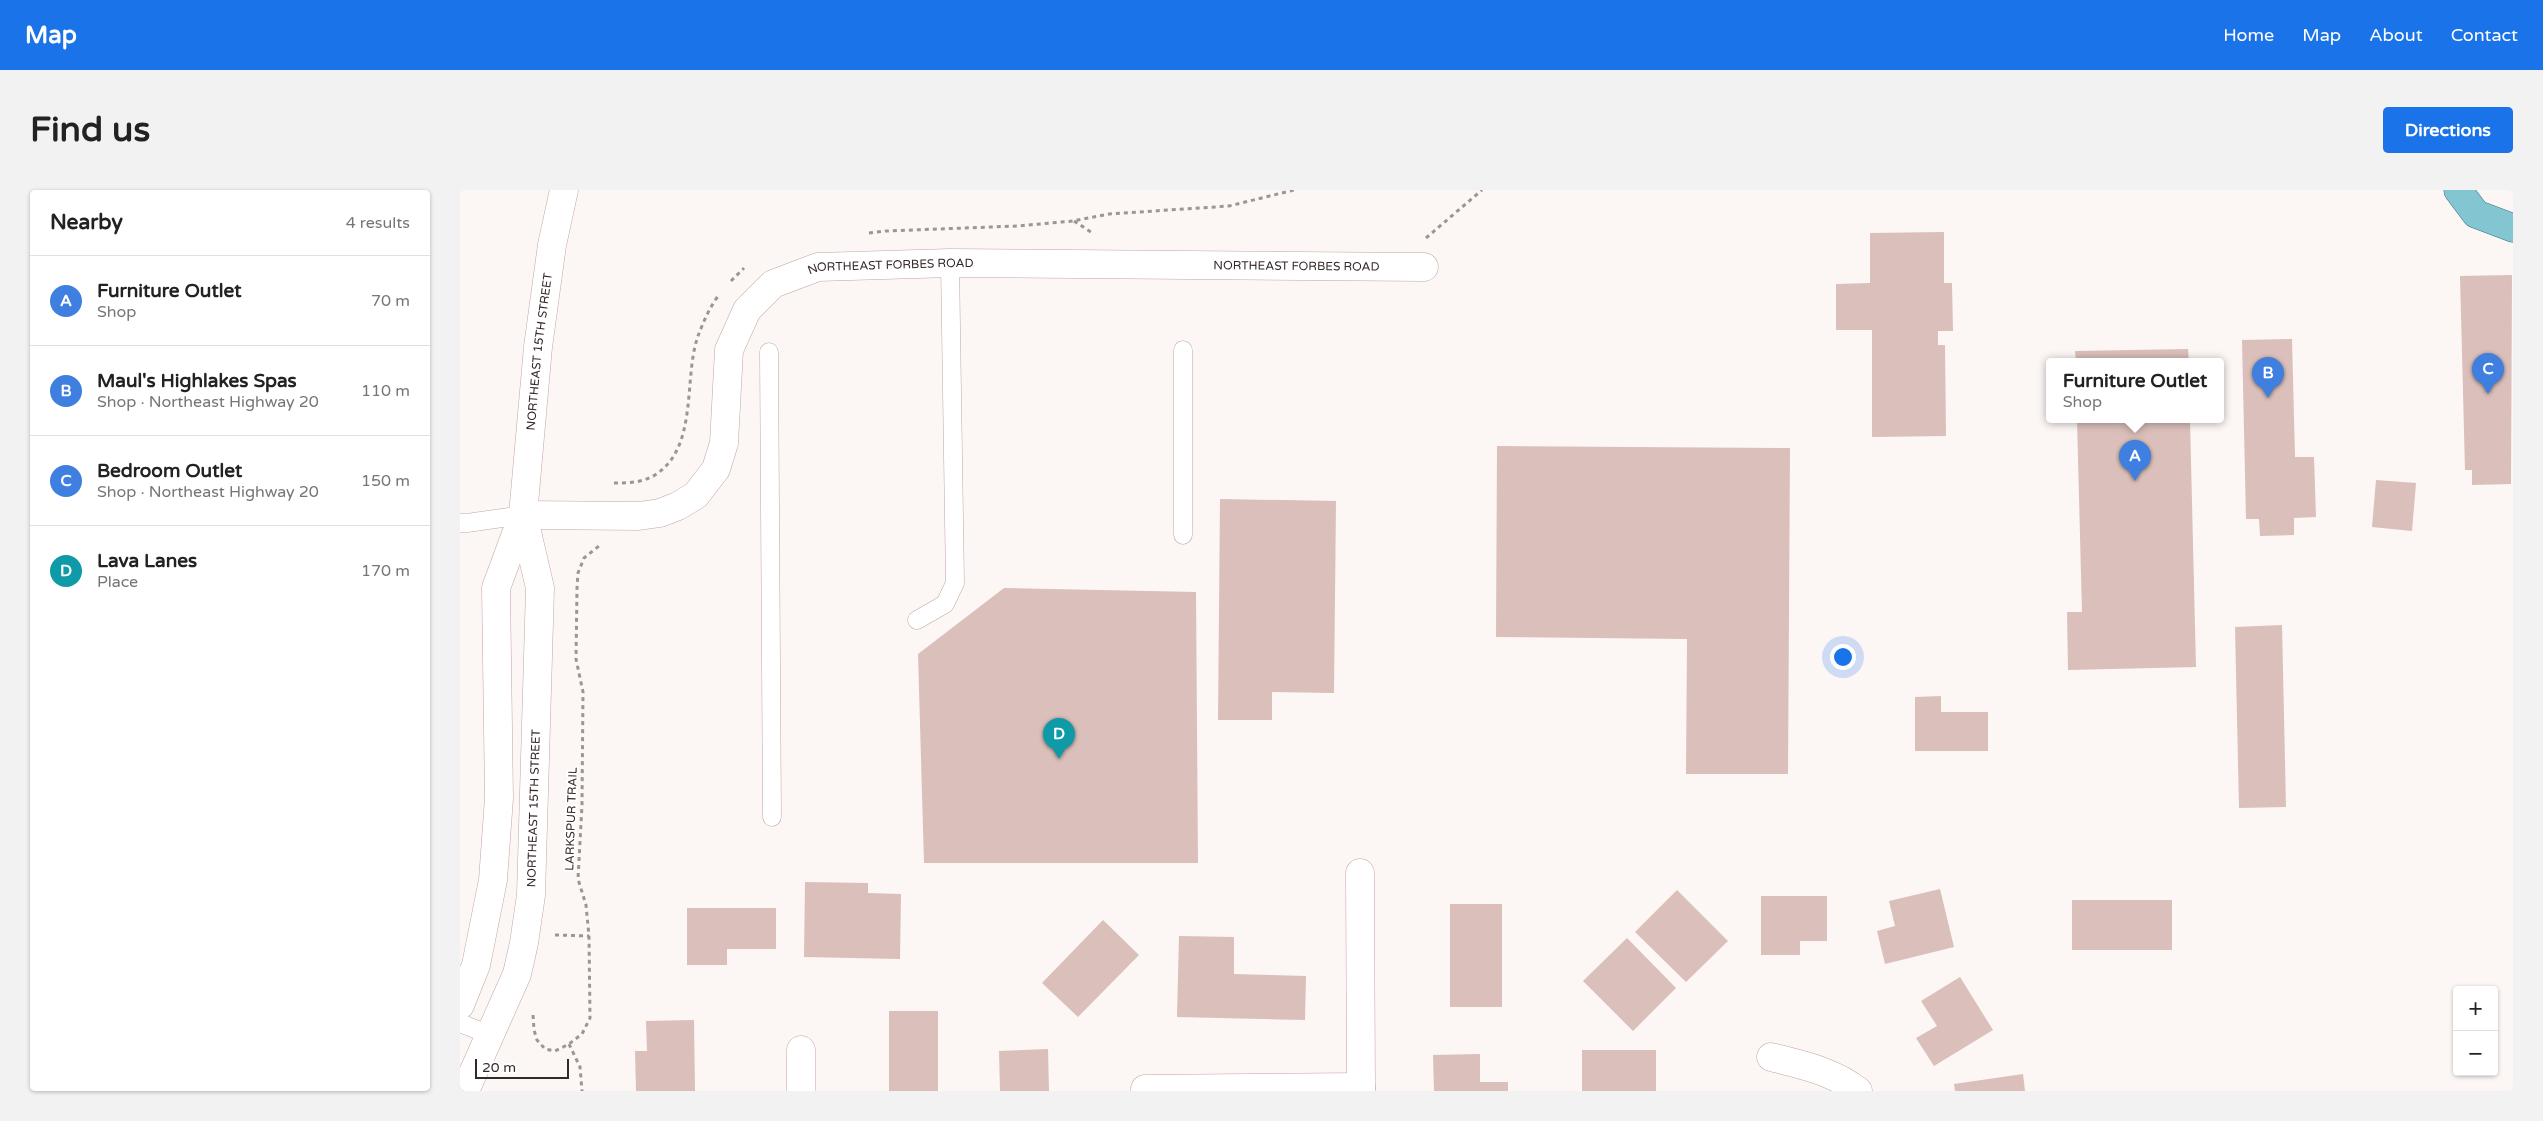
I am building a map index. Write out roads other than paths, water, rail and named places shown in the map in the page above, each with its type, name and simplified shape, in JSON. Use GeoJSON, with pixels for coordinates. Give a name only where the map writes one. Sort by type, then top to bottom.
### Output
{"type":"FeatureCollection","features":[{"type":"Feature","properties":{"kind":"main road"},"geometry":{"type":"LineString","coordinates":[[2458,190],[2476,214],[2513,228]]}},
{"type":"Feature","properties":{"kind":"street","name":"NORTHEAST 15TH STREET"},"geometry":{"type":"LineString","coordinates":[[460,1005],[476,965],[494,880],[499,798],[496,588],[523,515],[538,346],[552,245],[564,190]]}},
{"type":"Feature","properties":{"kind":"street","name":"NORTHEAST FORBES ROAD"},"geometry":{"type":"LineString","coordinates":[[523,515],[639,516],[660,513],[678,506],[696,495],[716,469],[724,443],[729,350],[747,310],[773,284],[818,267],[950,262],[1424,267]]}},
{"type":"Feature","properties":{"kind":"street","name":"NORTHEAST 15TH STREET"},"geometry":{"type":"LineString","coordinates":[[465,1091],[517,974],[531,895],[540,588],[523,515]]}},
{"type":"Feature","properties":{"kind":"street"},"geometry":{"type":"LineString","coordinates":[[1145,1089],[1361,1089],[1360,873]]}},
{"type":"Feature","properties":{"kind":"street"},"geometry":{"type":"LineString","coordinates":[[801,1050],[801,1091]]}},
{"type":"Feature","properties":{"kind":"street"},"geometry":{"type":"LineString","coordinates":[[1771,1058],[1814,1067],[1846,1082],[1858,1091]]}},
{"type":"Feature","properties":{"kind":"lane"},"geometry":{"type":"LineString","coordinates":[[917,620],[945,604],[955,583],[950,262]]}},
{"type":"Feature","properties":{"kind":"lane"},"geometry":{"type":"LineString","coordinates":[[1183,535],[1184,350]]}},
{"type":"Feature","properties":{"kind":"lane"},"geometry":{"type":"LineString","coordinates":[[769,352],[772,817]]}},
{"type":"Feature","properties":{"kind":"lane"},"geometry":{"type":"LineString","coordinates":[[460,522],[468,524],[523,515]]}},
{"type":"Feature","properties":{"kind":"lane"},"geometry":{"type":"LineString","coordinates":[[460,1023],[490,1035]]}},
{"type":"Feature","properties":{"kind":"place","name":"Bedroom Outlet"},"geometry":{"type":"Point","coordinates":[2488,394]}},
{"type":"Feature","properties":{"kind":"place","name":"Maul's Highlakes Spas"},"geometry":{"type":"Point","coordinates":[2268,398]}},
{"type":"Feature","properties":{"kind":"place","name":"Furniture Outlet"},"geometry":{"type":"Point","coordinates":[2135,481]}},
{"type":"Feature","properties":{"kind":"place","name":"Lava Lanes"},"geometry":{"type":"Point","coordinates":[1059,759]}}]}
